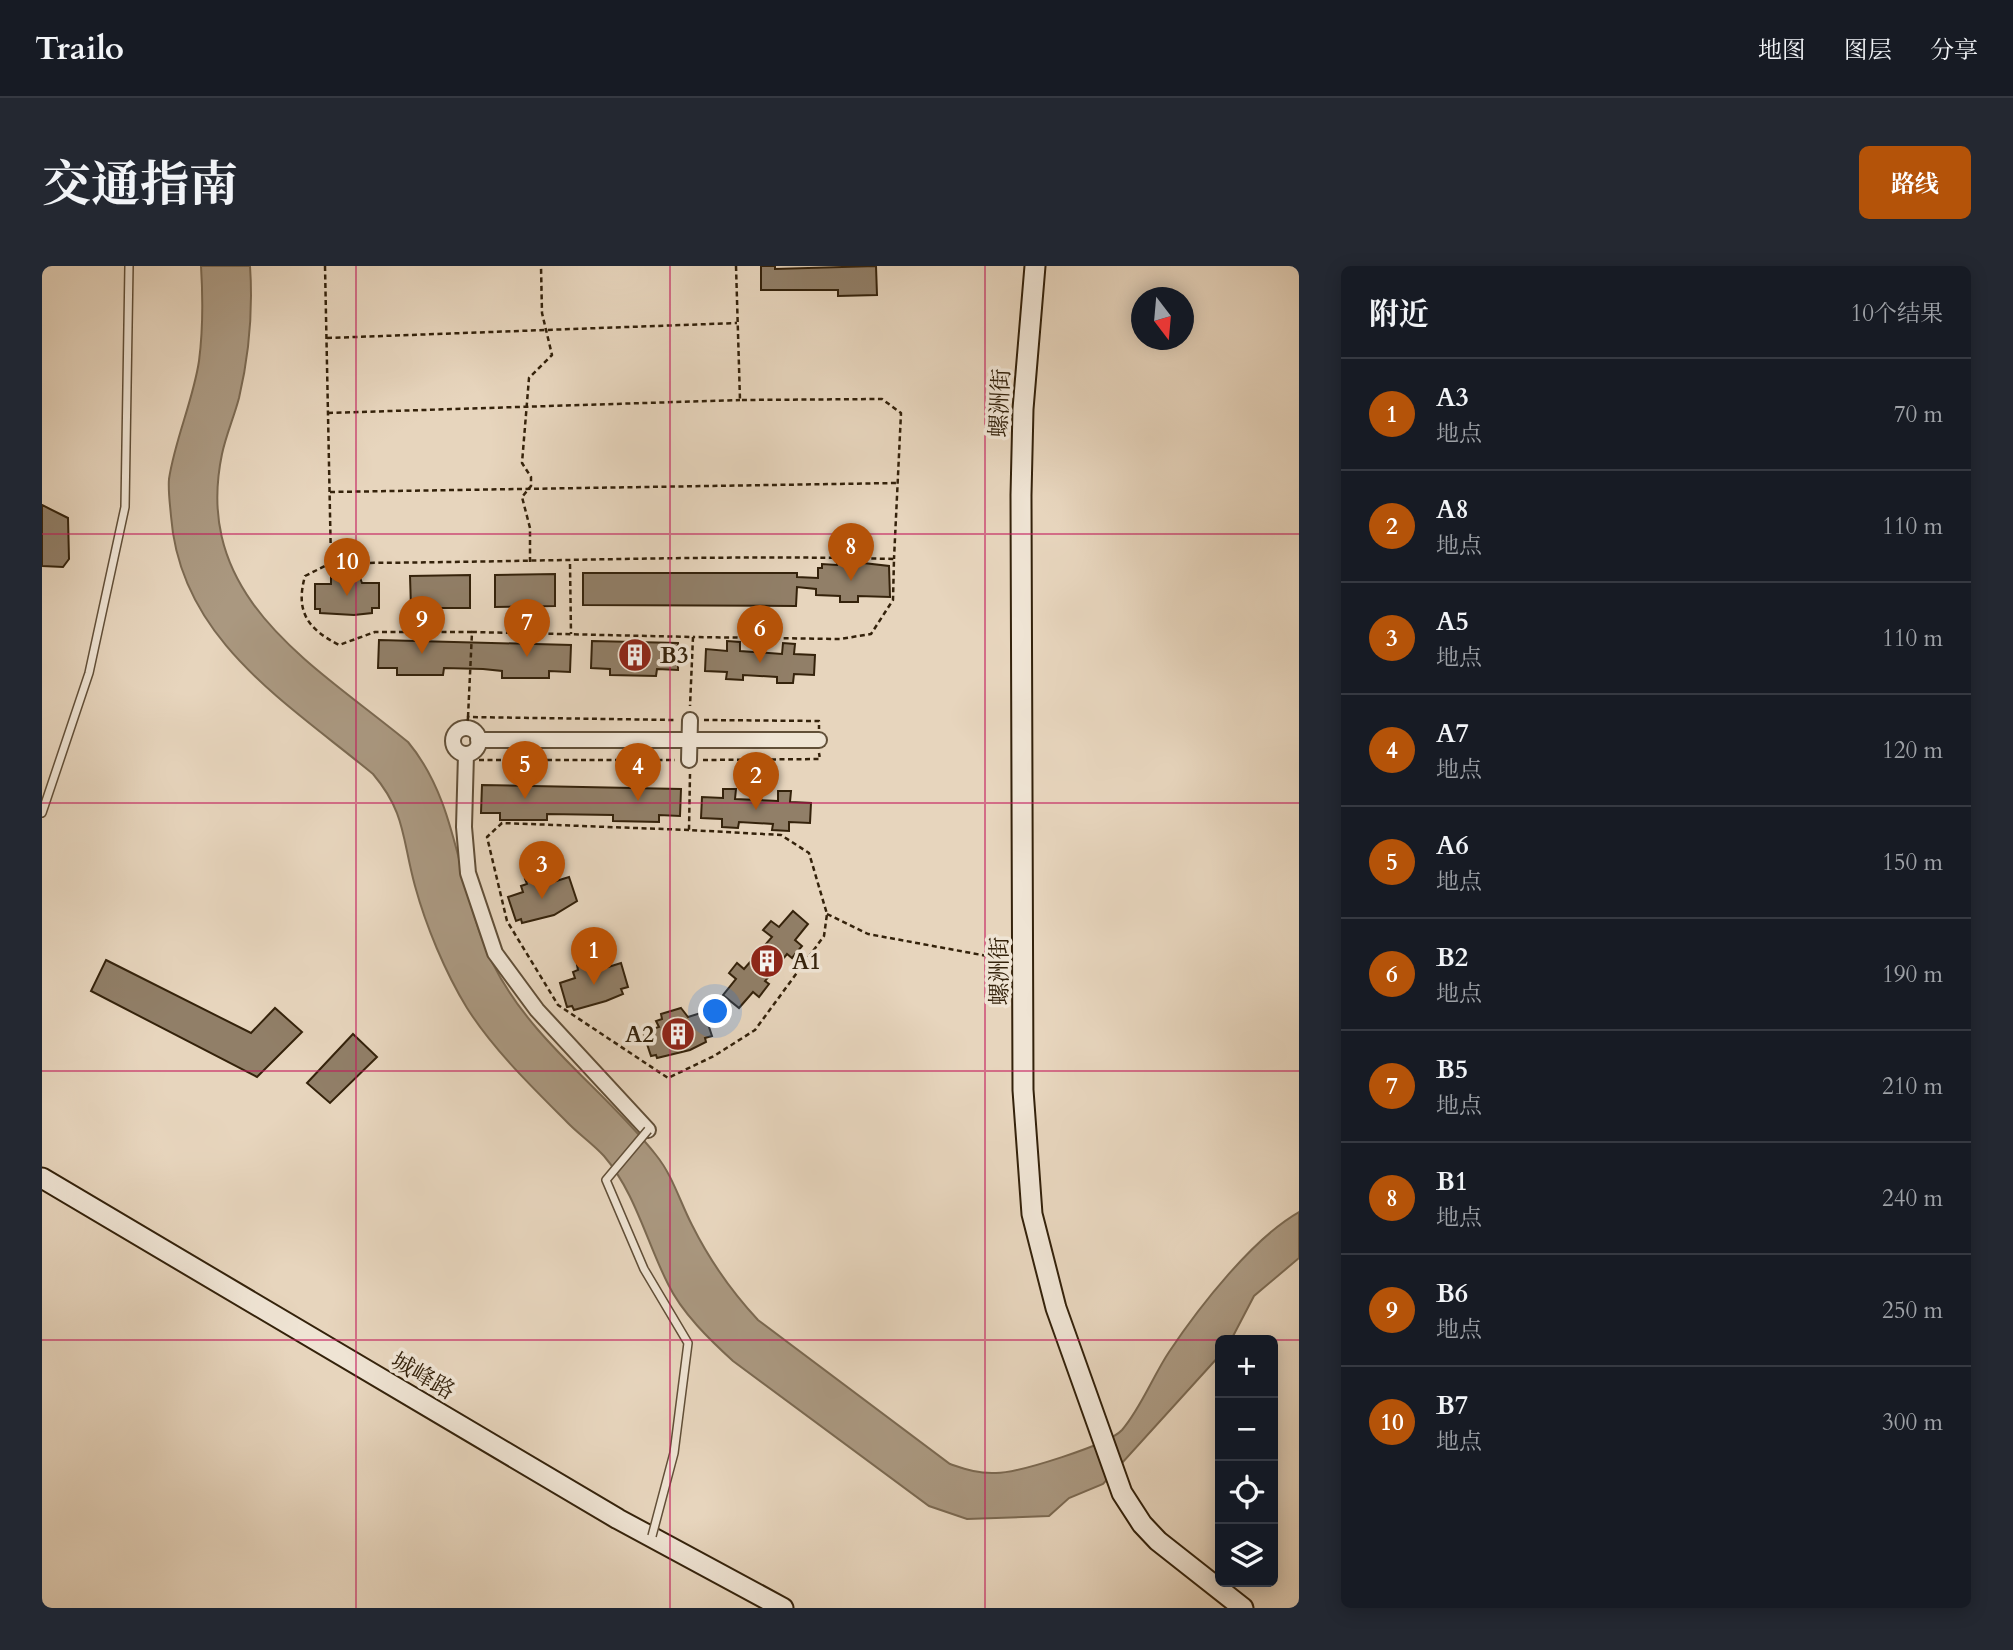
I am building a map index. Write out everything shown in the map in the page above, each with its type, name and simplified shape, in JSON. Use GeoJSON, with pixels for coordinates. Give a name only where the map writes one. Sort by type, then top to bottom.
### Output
{"type":"FeatureCollection","features":[{"type":"Feature","properties":{"kind":"street","name":"螺洲街"},"geometry":{"type":"LineString","coordinates":[[1035,266],[1022,432],[1023,1090],[1032,1214],[1056,1308],[1116,1481],[1129,1506],[1149,1532],[1243,1608]]}},
{"type":"Feature","properties":{"kind":"street"},"geometry":{"type":"LineString","coordinates":[[689,760],[690,720]]}},
{"type":"Feature","properties":{"kind":"street"},"geometry":{"type":"LineString","coordinates":[[466,757],[455,749],[453,741],[459,730],[468,723],[478,740],[477,748],[466,757],[464,827],[468,873],[495,953],[537,1010],[648,1130]]}},
{"type":"Feature","properties":{"kind":"street"},"geometry":{"type":"LineString","coordinates":[[478,740],[819,740]]}},
{"type":"Feature","properties":{"kind":"street","name":"城峰路"},"geometry":{"type":"LineString","coordinates":[[42,1178],[618,1519],[783,1608]]}},
{"type":"Feature","properties":{"kind":"lane"},"geometry":{"type":"LineString","coordinates":[[42,813],[89,673],[125,507],[129,266]]}},
{"type":"Feature","properties":{"kind":"lane"},"geometry":{"type":"LineString","coordinates":[[648,1130],[606,1180],[644,1269],[688,1343],[674,1452],[652,1536]]}},
{"type":"Feature","properties":{"kind":"path"},"geometry":{"type":"LineString","coordinates":[[325,266],[331,563]]}},
{"type":"Feature","properties":{"kind":"path"},"geometry":{"type":"LineString","coordinates":[[530,563],[530,528],[522,497],[531,486],[531,477],[522,463],[529,378],[552,355],[542,313],[541,266]]}},
{"type":"Feature","properties":{"kind":"path"},"geometry":{"type":"LineString","coordinates":[[736,266],[740,400]]}},
{"type":"Feature","properties":{"kind":"path"},"geometry":{"type":"LineString","coordinates":[[327,338],[737,323]]}},
{"type":"Feature","properties":{"kind":"path"},"geometry":{"type":"LineString","coordinates":[[328,413],[740,400],[883,399],[901,413],[893,600],[871,634],[839,639],[375,632],[339,645],[315,633],[305,617],[301,590],[304,576],[331,563],[530,563],[804,557],[894,559]]}},
{"type":"Feature","properties":{"kind":"path"},"geometry":{"type":"LineString","coordinates":[[330,492],[531,486],[897,483]]}},
{"type":"Feature","properties":{"kind":"path"},"geometry":{"type":"LineString","coordinates":[[570,562],[571,634]]}},
{"type":"Feature","properties":{"kind":"path"},"geometry":{"type":"LineString","coordinates":[[466,757],[820,759],[819,721],[468,723],[472,632]]}},
{"type":"Feature","properties":{"kind":"path"},"geometry":{"type":"LineString","coordinates":[[690,720],[693,637]]}},
{"type":"Feature","properties":{"kind":"path"},"geometry":{"type":"LineString","coordinates":[[689,760],[689,830]]}},
{"type":"Feature","properties":{"kind":"path"},"geometry":{"type":"LineString","coordinates":[[502,823],[689,830],[781,835],[809,853],[827,914],[824,936],[755,1030],[714,1056],[668,1078],[558,1005],[507,921],[487,837],[502,823]]}},
{"type":"Feature","properties":{"kind":"path"},"geometry":{"type":"LineString","coordinates":[[827,914],[868,934],[1023,963]]}},
{"type":"Feature","properties":{"kind":"shaded area"},"geometry":{"type":"Polygon","coordinates":[[[201,266],[250,266],[248,349],[239,398],[222,454],[217,504],[225,549],[242,588],[268,622],[299,654],[408,742],[425,766],[448,820],[480,935],[508,990],[547,1040],[656,1155],[714,1263],[758,1320],[950,1464],[984,1473],[1007,1472],[1082,1450],[1122,1430],[1169,1352],[1211,1295],[1264,1239],[1299,1212],[1299,1258],[1254,1296],[1234,1335],[1215,1335],[1215,1361],[1103,1484],[1069,1498],[1049,1516],[967,1519],[929,1506],[733,1361],[689,1316],[668,1284],[615,1170],[500,1052],[467,1008],[444,964],[425,917],[402,827],[384,788],[373,774],[306,721],[243,664],[216,633],[194,598],[179,559],[171,516],[169,484],[175,449],[193,391],[199,361],[201,266]]]}},
{"type":"Feature","properties":{"kind":"building"},"geometry":{"type":"Polygon","coordinates":[[[761,266],[775,266],[775,269],[876,266],[877,295],[838,296],[838,290],[761,290],[761,266]]]}},
{"type":"Feature","properties":{"kind":"building"},"geometry":{"type":"Polygon","coordinates":[[[42,505],[68,518],[69,559],[63,567],[42,566],[42,505]]]}},
{"type":"Feature","properties":{"kind":"building"},"geometry":{"type":"Polygon","coordinates":[[[837,560],[889,566],[890,597],[858,596],[858,602],[840,602],[840,596],[816,595],[816,589],[797,587],[796,606],[583,605],[583,573],[797,573],[797,577],[818,578],[818,568],[822,568],[822,564],[837,565],[837,560]]]}},
{"type":"Feature","properties":{"kind":"building"},"geometry":{"type":"Polygon","coordinates":[[[337,572],[358,572],[362,583],[379,583],[379,608],[372,608],[372,613],[354,615],[320,613],[320,609],[315,609],[315,584],[331,584],[331,577],[337,577],[337,572]]]}},
{"type":"Feature","properties":{"kind":"building"},"geometry":{"type":"Polygon","coordinates":[[[555,574],[555,606],[495,607],[495,575],[555,574]]]}},
{"type":"Feature","properties":{"kind":"building"},"geometry":{"type":"Polygon","coordinates":[[[470,575],[470,608],[411,608],[410,576],[470,575]]]}},
{"type":"Feature","properties":{"kind":"building"},"geometry":{"type":"Polygon","coordinates":[[[379,640],[571,645],[570,672],[549,671],[549,678],[502,678],[502,671],[444,668],[443,675],[397,675],[397,668],[378,668],[379,640]]]}},
{"type":"Feature","properties":{"kind":"building","name":"B3"},"geometry":{"type":"Polygon","coordinates":[[[592,641],[678,643],[678,670],[657,669],[656,676],[610,675],[610,669],[591,668],[592,641]]]}},
{"type":"Feature","properties":{"kind":"building"},"geometry":{"type":"Polygon","coordinates":[[[727,641],[740,642],[740,651],[782,654],[783,643],[795,644],[794,654],[815,655],[814,675],[794,674],[793,683],[777,683],[777,677],[743,675],[743,680],[726,679],[727,672],[705,671],[706,649],[727,651],[727,641]]]}},
{"type":"Feature","properties":{"kind":"building"},"geometry":{"type":"Polygon","coordinates":[[[482,785],[681,789],[680,816],[659,815],[659,822],[613,821],[613,815],[547,814],[547,820],[500,820],[500,813],[481,813],[482,785]]]}},
{"type":"Feature","properties":{"kind":"building"},"geometry":{"type":"Polygon","coordinates":[[[723,789],[736,789],[735,799],[778,801],[778,791],[791,791],[790,802],[811,803],[810,823],[789,822],[789,831],[772,830],[773,824],[739,822],[738,828],[722,827],[722,819],[701,818],[702,797],[723,798],[723,789]]]}},
{"type":"Feature","properties":{"kind":"building"},"geometry":{"type":"Polygon","coordinates":[[[546,873],[553,882],[569,877],[577,901],[554,915],[522,923],[521,919],[516,921],[508,897],[523,892],[521,886],[527,884],[525,879],[546,873]]]}},
{"type":"Feature","properties":{"kind":"building","name":"A1"},"geometry":{"type":"Polygon","coordinates":[[[793,911],[808,924],[795,940],[802,946],[792,958],[787,954],[765,981],[769,984],[759,997],[753,992],[739,1008],[723,995],[736,979],[729,973],[737,963],[744,969],[772,937],[763,930],[771,921],[779,927],[793,911]]]}},
{"type":"Feature","properties":{"kind":"building"},"geometry":{"type":"Polygon","coordinates":[[[598,959],[605,968],[621,963],[628,987],[621,989],[623,994],[606,1001],[574,1010],[572,1006],[567,1007],[560,983],[575,978],[573,972],[578,970],[577,965],[598,959]]]}},
{"type":"Feature","properties":{"kind":"building"},"geometry":{"type":"Polygon","coordinates":[[[106,960],[251,1033],[275,1008],[302,1032],[257,1077],[91,991],[106,960]]]}},
{"type":"Feature","properties":{"kind":"building","name":"A2"},"geometry":{"type":"Polygon","coordinates":[[[681,1008],[688,1017],[704,1012],[712,1036],[690,1050],[657,1058],[656,1055],[651,1056],[643,1032],[659,1027],[656,1021],[662,1019],[661,1014],[681,1008]]]}},
{"type":"Feature","properties":{"kind":"building"},"geometry":{"type":"Polygon","coordinates":[[[353,1034],[377,1057],[330,1103],[307,1083],[353,1034]]]}},
{"type":"Feature","properties":{"kind":"place","name":"B1"},"geometry":{"type":"Point","coordinates":[851,581]}},
{"type":"Feature","properties":{"kind":"place","name":"B7"},"geometry":{"type":"Point","coordinates":[347,596]}},
{"type":"Feature","properties":{"kind":"place","name":"B6"},"geometry":{"type":"Point","coordinates":[422,654]}},
{"type":"Feature","properties":{"kind":"place","name":"B3"},"geometry":{"type":"Point","coordinates":[635,655]}},
{"type":"Feature","properties":{"kind":"place","name":"B5"},"geometry":{"type":"Point","coordinates":[527,657]}},
{"type":"Feature","properties":{"kind":"place","name":"B2"},"geometry":{"type":"Point","coordinates":[760,663]}},
{"type":"Feature","properties":{"kind":"place","name":"A6"},"geometry":{"type":"Point","coordinates":[525,799]}},
{"type":"Feature","properties":{"kind":"place","name":"A7"},"geometry":{"type":"Point","coordinates":[638,801]}},
{"type":"Feature","properties":{"kind":"place","name":"A8"},"geometry":{"type":"Point","coordinates":[756,810]}},
{"type":"Feature","properties":{"kind":"place","name":"A5"},"geometry":{"type":"Point","coordinates":[542,899]}},
{"type":"Feature","properties":{"kind":"place","name":"A1"},"geometry":{"type":"Point","coordinates":[767,961]}},
{"type":"Feature","properties":{"kind":"place","name":"A3"},"geometry":{"type":"Point","coordinates":[594,985]}},
{"type":"Feature","properties":{"kind":"place","name":"A2"},"geometry":{"type":"Point","coordinates":[678,1034]}}]}
